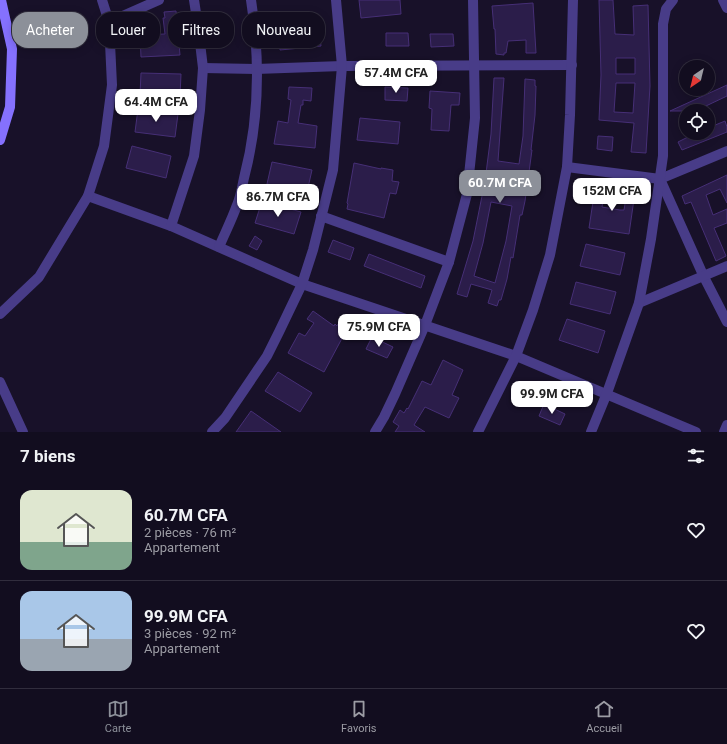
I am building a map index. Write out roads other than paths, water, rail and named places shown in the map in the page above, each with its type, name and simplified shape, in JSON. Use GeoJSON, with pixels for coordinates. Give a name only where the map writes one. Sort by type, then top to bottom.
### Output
{"type":"FeatureCollection","features":[{"type":"Feature","properties":{"kind":"street"},"geometry":{"type":"LineString","coordinates":[[0,140],[10,107],[12,49],[1,0]]}},
{"type":"Feature","properties":{"kind":"street"},"geometry":{"type":"LineString","coordinates":[[102,0],[106,12]]}},
{"type":"Feature","properties":{"kind":"street"},"geometry":{"type":"LineString","coordinates":[[132,12],[159,0]]}},
{"type":"Feature","properties":{"kind":"street"},"geometry":{"type":"LineString","coordinates":[[171,226],[194,156],[200,110],[203,68],[194,0]]}},
{"type":"Feature","properties":{"kind":"street"},"geometry":{"type":"LineString","coordinates":[[219,246],[238,204],[250,154],[256,108],[254,24],[251,0]]}},
{"type":"Feature","properties":{"kind":"street"},"geometry":{"type":"LineString","coordinates":[[212,432],[225,418],[280,332],[302,284],[313,250],[333,170],[342,66],[336,0]]}},
{"type":"Feature","properties":{"kind":"street"},"geometry":{"type":"LineString","coordinates":[[375,432],[389,406],[425,326],[449,262],[467,194],[475,118],[473,0]]}},
{"type":"Feature","properties":{"kind":"street"},"geometry":{"type":"LineString","coordinates":[[478,432],[516,356],[533,310],[550,255],[566,167],[570,115],[573,0]]}},
{"type":"Feature","properties":{"kind":"street"},"geometry":{"type":"LineString","coordinates":[[591,432],[607,393],[638,304],[663,156],[663,24],[666,9],[673,0]]}},
{"type":"Feature","properties":{"kind":"street"},"geometry":{"type":"LineString","coordinates":[[723,0],[727,8]]}},
{"type":"Feature","properties":{"kind":"street"},"geometry":{"type":"LineString","coordinates":[[0,314],[39,277],[88,196],[104,146],[112,85],[110,48]]}},
{"type":"Feature","properties":{"kind":"street"},"geometry":{"type":"LineString","coordinates":[[203,68],[572,65]]}},
{"type":"Feature","properties":{"kind":"street"},"geometry":{"type":"LineString","coordinates":[[566,167],[660,179],[727,151]]}},
{"type":"Feature","properties":{"kind":"street"},"geometry":{"type":"LineString","coordinates":[[660,179],[704,277],[727,322]]}},
{"type":"Feature","properties":{"kind":"street"},"geometry":{"type":"LineString","coordinates":[[88,196],[171,226],[302,284],[516,356],[607,393],[696,432]]}},
{"type":"Feature","properties":{"kind":"street"},"geometry":{"type":"LineString","coordinates":[[321,216],[449,262]]}},
{"type":"Feature","properties":{"kind":"street"},"geometry":{"type":"LineString","coordinates":[[638,304],[727,266]]}},
{"type":"Feature","properties":{"kind":"street"},"geometry":{"type":"LineString","coordinates":[[0,382],[23,432]]}},
{"type":"Feature","properties":{"kind":"street"},"geometry":{"type":"LineString","coordinates":[[724,432],[727,425]]}}]}
